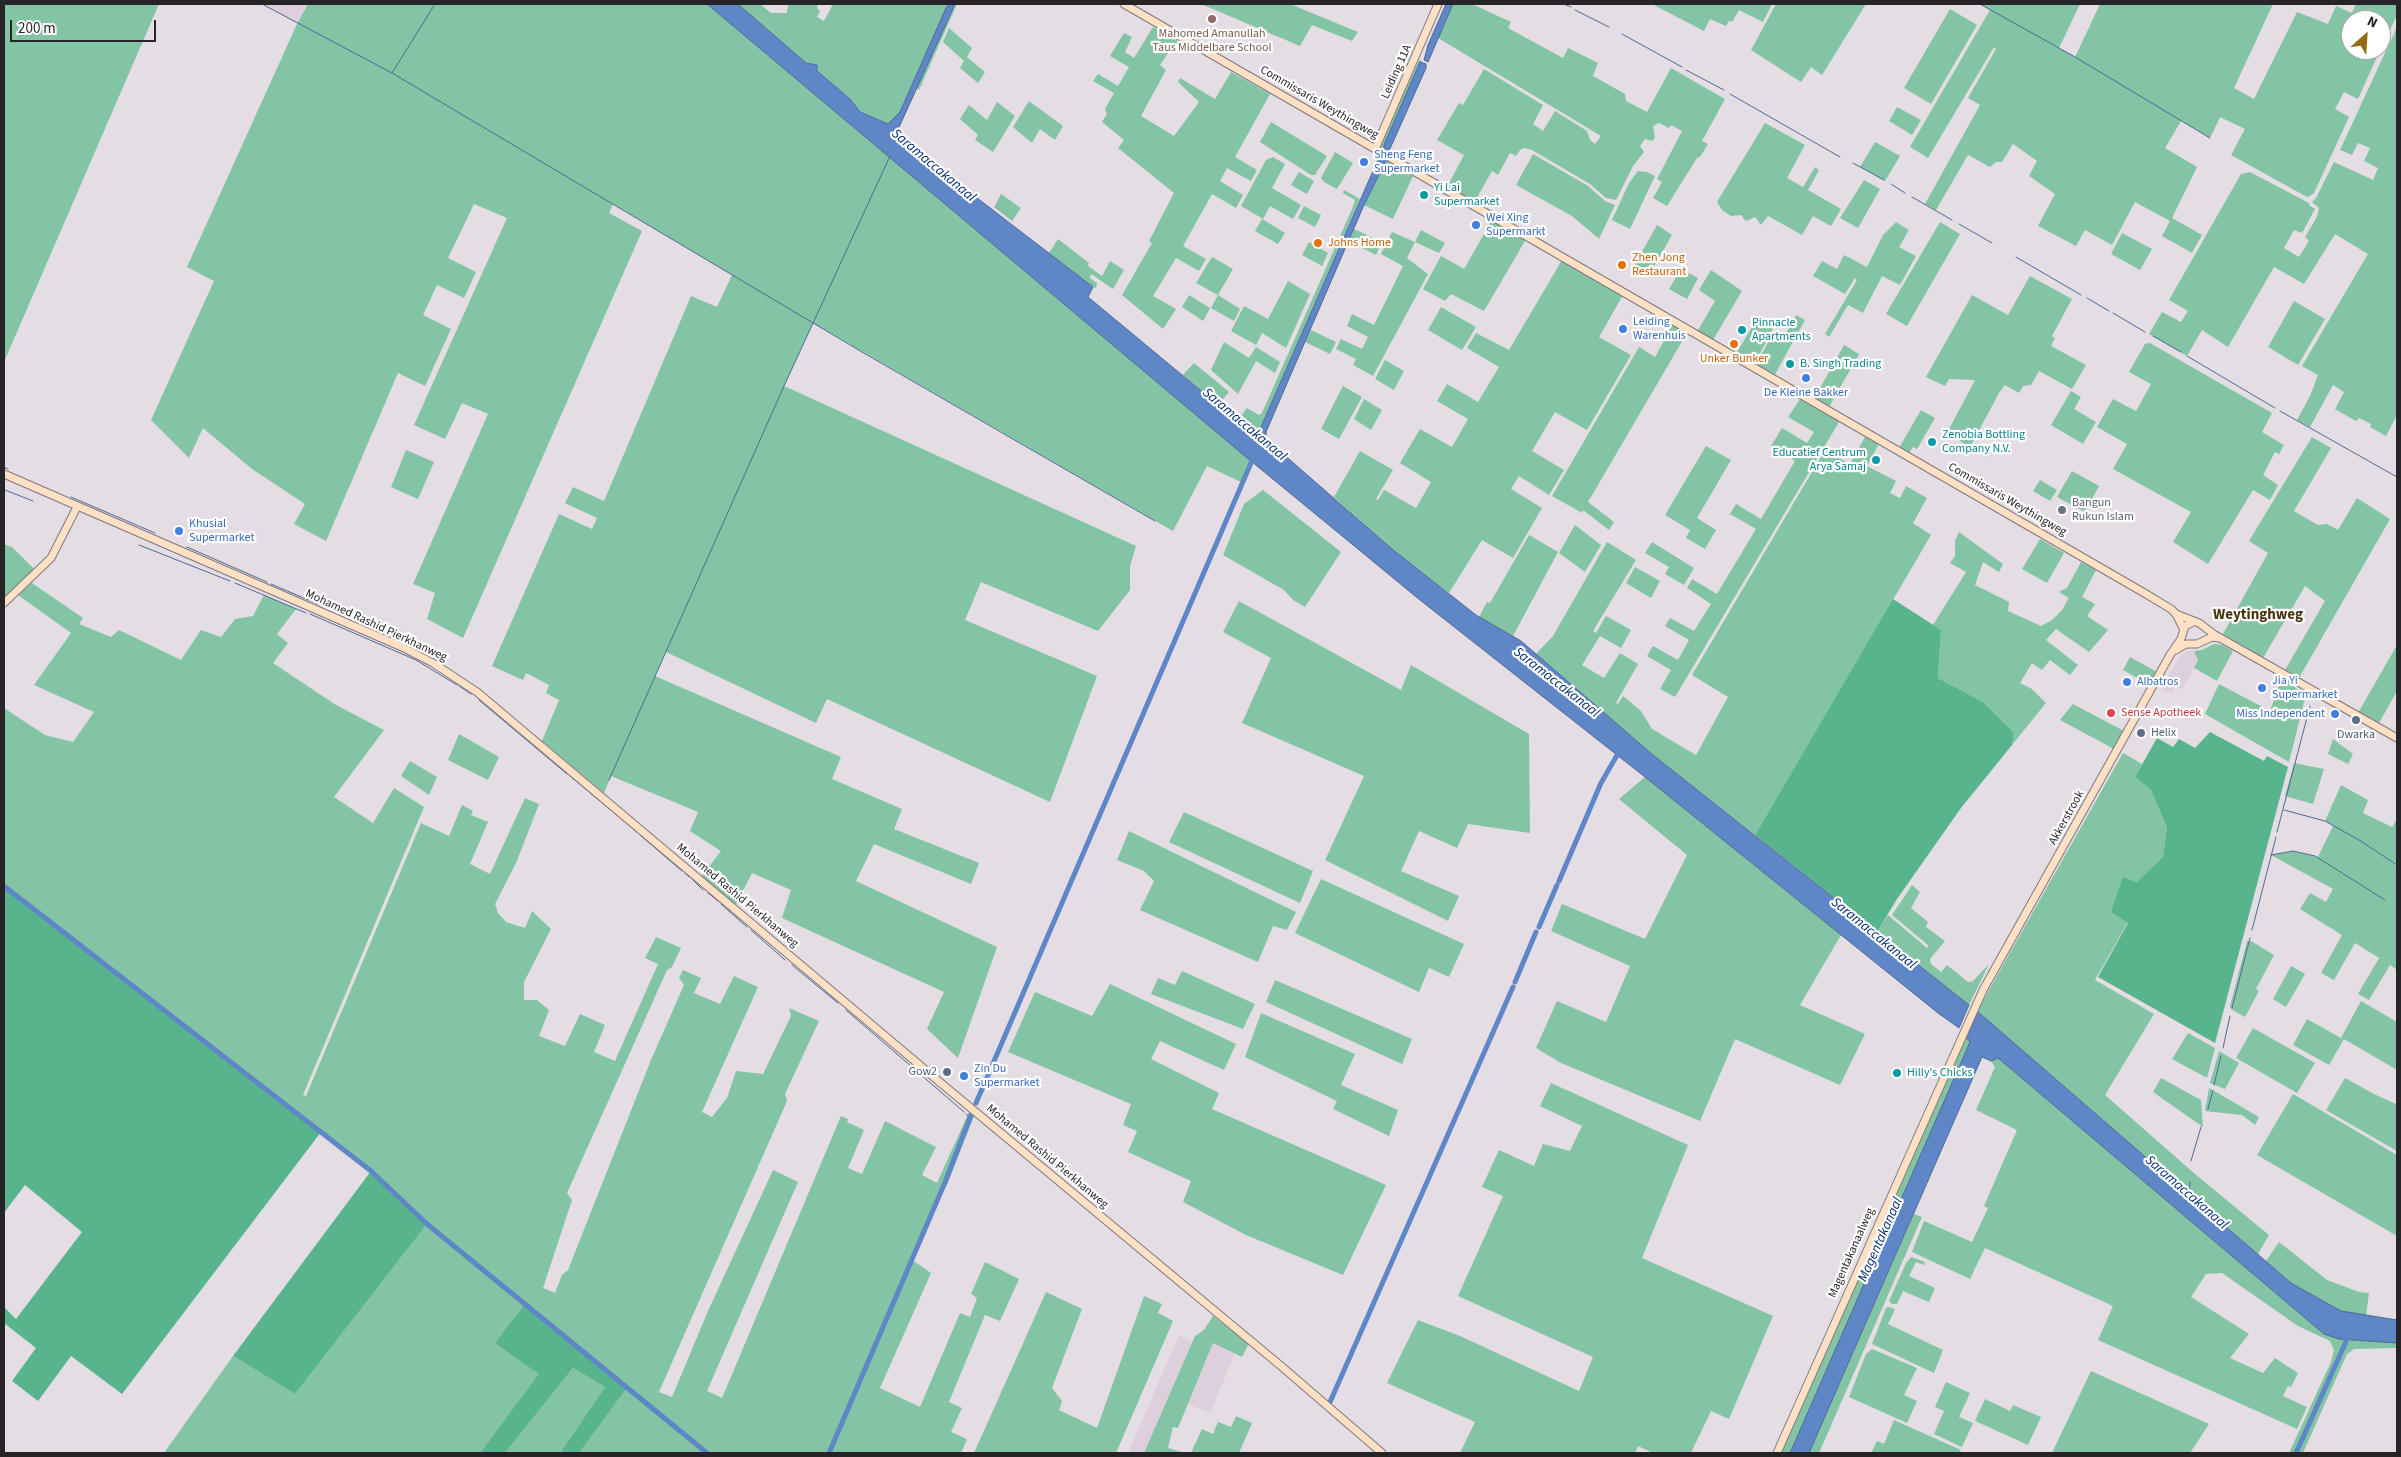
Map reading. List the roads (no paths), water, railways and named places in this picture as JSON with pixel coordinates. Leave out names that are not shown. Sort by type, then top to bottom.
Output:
[{"type":"street","name":"Commissaris Weythingweg","points":[[1124,4],[2141,591],[2176,614],[2193,622]]},
{"type":"street","name":"Leiding 11A","points":[[1378,151],[1438,4]]},
{"type":"street","name":"Mohamed Rashid Pierkhanweg","points":[[4,474],[402,648],[433,663],[477,692],[948,1089],[1281,1366],[1382,1453]]},
{"type":"street","points":[[4,603],[51,558],[77,507]]},
{"type":"street","points":[[2176,614],[2187,641],[2192,644]]},
{"type":"street","points":[[2183,632],[2185,626],[2193,622],[2199,623],[2397,738]]},
{"type":"street","points":[[2203,640],[2206,634],[2204,627]]},
{"type":"street","name":"Akkerstrook","points":[[1950,1063],[1983,990],[2183,632]]},
{"type":"street","points":[[2170,656],[2181,646],[2212,637],[2222,638]]},
{"type":"street","name":"Magentakanaalweg","points":[[1776,1453],[1950,1063]]},
{"type":"water","name":"Saramaccakanaal","points":[[707,4],[738,4],[806,63],[817,65],[817,71],[850,99],[860,112],[888,124],[900,112],[946,8],[949,4],[955,4],[897,131],[899,138],[1093,287],[1088,297],[1252,433],[1261,427],[1380,155],[1385,158],[1386,161],[1364,205],[1266,432],[1266,439],[1392,549],[1476,615],[1521,641],[1653,755],[1969,1005],[1959,1028],[1420,600],[1240,452]]},
{"type":"water","points":[[1446,4],[1453,4],[1428,62],[1424,60],[1428,45]]},
{"type":"water","points":[[1420,62],[1426,64],[1426,68],[1387,152],[1384,150],[1384,145]]},
{"type":"water","name":"Saramaccakanaal","points":[[1977,1011],[2291,1283],[2341,1311],[2397,1320],[2397,1343],[2339,1339],[2324,1334],[1998,1058],[1991,1061],[1982,1057],[1809,1453],[1790,1453],[1970,1042],[1965,1036]]},
{"type":"waterway","points":[[262,4],[392,73],[862,352],[1155,521]]},
{"type":"waterway","points":[[392,73],[435,4]]},
{"type":"waterway","points":[[1564,4],[1571,7]]},
{"type":"waterway","points":[[1980,4],[2075,57],[2210,138]]},
{"type":"waterway","points":[[1575,10],[1609,27]]},
{"type":"waterway","points":[[1622,34],[1682,67]]},
{"type":"waterway","points":[[1686,70],[1724,90]]},
{"type":"waterway","points":[[1730,94],[1840,157]]},
{"type":"waterway","points":[[609,780],[784,386],[890,156]]},
{"type":"waterway","points":[[1853,163],[1884,180]]},
{"type":"waterway","points":[[1891,184],[1905,193]]},
{"type":"waterway","points":[[1912,197],[1952,220]]},
{"type":"waterway","points":[[1959,224],[1992,243]]},
{"type":"waterway","points":[[2016,257],[2081,295]]},
{"type":"waterway","points":[[2087,298],[2109,311]]},
{"type":"waterway","points":[[2113,313],[2145,332]]},
{"type":"waterway","points":[[2153,336],[2181,352]]},
{"type":"waterway","points":[[2187,356],[2275,408]]},
{"type":"waterway","points":[[2280,411],[2397,477]]},
{"type":"waterway","points":[[976,1103],[1254,456]]},
{"type":"waterway","points":[[4,467],[8,469]]},
{"type":"waterway","points":[[5,490],[33,501]]},
{"type":"waterway","points":[[71,497],[155,533]]},
{"type":"waterway","points":[[139,545],[230,581]]},
{"type":"waterway","points":[[187,547],[267,582]]},
{"type":"waterway","points":[[235,583],[306,613]]},
{"type":"waterway","points":[[271,584],[320,605]]},
{"type":"waterway","points":[[310,614],[416,660],[457,685]]},
{"type":"waterway","points":[[459,686],[471,694]]},
{"type":"waterway","points":[[479,700],[567,774]]},
{"type":"waterway","points":[[2277,832],[2310,706]]},
{"type":"waterway","points":[[1559,881],[1601,783],[1620,750]]},
{"type":"waterway","points":[[570,776],[637,832]]},
{"type":"waterway","points":[[2284,810],[2325,821],[2359,840],[2397,865]]},
{"type":"waterway","points":[[640,835],[682,871]]},
{"type":"waterway","points":[[2252,930],[2276,837]]},
{"type":"waterway","points":[[2271,855],[2293,851],[2315,856],[2385,900]]},
{"type":"waterway","points":[[685,873],[689,877]]},
{"type":"waterway","points":[[692,879],[703,890]]},
{"type":"waterway","points":[[1539,927],[1557,885]]},
{"type":"waterway","points":[[4,886],[371,1171],[427,1224],[707,1453]]},
{"type":"waterway","points":[[708,893],[718,901]]},
{"type":"waterway","points":[[721,904],[747,927]]},
{"type":"waterway","points":[[751,930],[785,960]]},
{"type":"waterway","points":[[1515,982],[1536,932]]},
{"type":"waterway","points":[[2232,1008],[2250,938]]},
{"type":"waterway","points":[[792,965],[838,1003]]},
{"type":"waterway","points":[[1330,1402],[1513,987]]},
{"type":"waterway","points":[[846,1010],[964,1112]]},
{"type":"waterway","points":[[2223,1048],[2230,1016]]},
{"type":"waterway","points":[[2214,1085],[2221,1056]]},
{"type":"waterway","points":[[2208,1109],[2213,1090]]},
{"type":"waterway","points":[[966,1114],[970,1118]]},
{"type":"waterway","points":[[829,1453],[946,1180],[971,1115]]},
{"type":"waterway","points":[[2191,1161],[2201,1127]]},
{"type":"waterway","name":"Saramaccakanaal","points":[[2189,1194],[2190,1182]]},
{"type":"waterway","points":[[2296,1453],[2349,1335]]},
{"type":"place","name":"Mahomed Amanullah Taus Middelbare School","points":[[1212,19]]},
{"type":"place","name":"Sheng Feng Supermarket","points":[[1364,162]]},
{"type":"place","name":"Yi Lai Supermarket","points":[[1424,195]]},
{"type":"place","name":"Wei Xing Supermarkt","points":[[1476,225]]},
{"type":"place","name":"Johns Home","points":[[1318,243]]},
{"type":"place","name":"Zhen Jong Restaurant","points":[[1622,265]]},
{"type":"place","name":"Leiding Warenhuis","points":[[1623,329]]},
{"type":"place","name":"Pinnacle Apartments","points":[[1742,330]]},
{"type":"place","name":"Unker Bunker","points":[[1734,344]]},
{"type":"place","name":"B. Singh Trading","points":[[1790,364]]},
{"type":"place","name":"De Kleine Bakker","points":[[1806,378]]},
{"type":"place","name":"Zenobia Bottling Company N.V.","points":[[1932,442]]},
{"type":"place","name":"Educatief Centrum Arya Samaj","points":[[1876,460]]},
{"type":"place","name":"Bangun Rukun Islam","points":[[2062,510]]},
{"type":"place","name":"Khusial Supermarket","points":[[179,531]]},
{"type":"place","name":"Albatros","points":[[2127,682]]},
{"type":"place","name":"Jia Yi Supermarket","points":[[2262,688]]},
{"type":"place","name":"Sense Apotheek","points":[[2111,713]]},
{"type":"place","name":"Miss Independent","points":[[2335,714]]},
{"type":"place","name":"Dwarka","points":[[2356,720]]},
{"type":"place","name":"Helix","points":[[2141,733]]},
{"type":"place","name":"Gow2","points":[[947,1072]]},
{"type":"place","name":"Hilly's Chicks","points":[[1897,1073]]},
{"type":"place","name":"Zin Du Supermarket","points":[[964,1076]]},
{"type":"district","name":"Weytinghweg","points":[[2258,616]]},
{"type":"water label","name":"Magentakanaal","points":[[1881,1240]]}]
